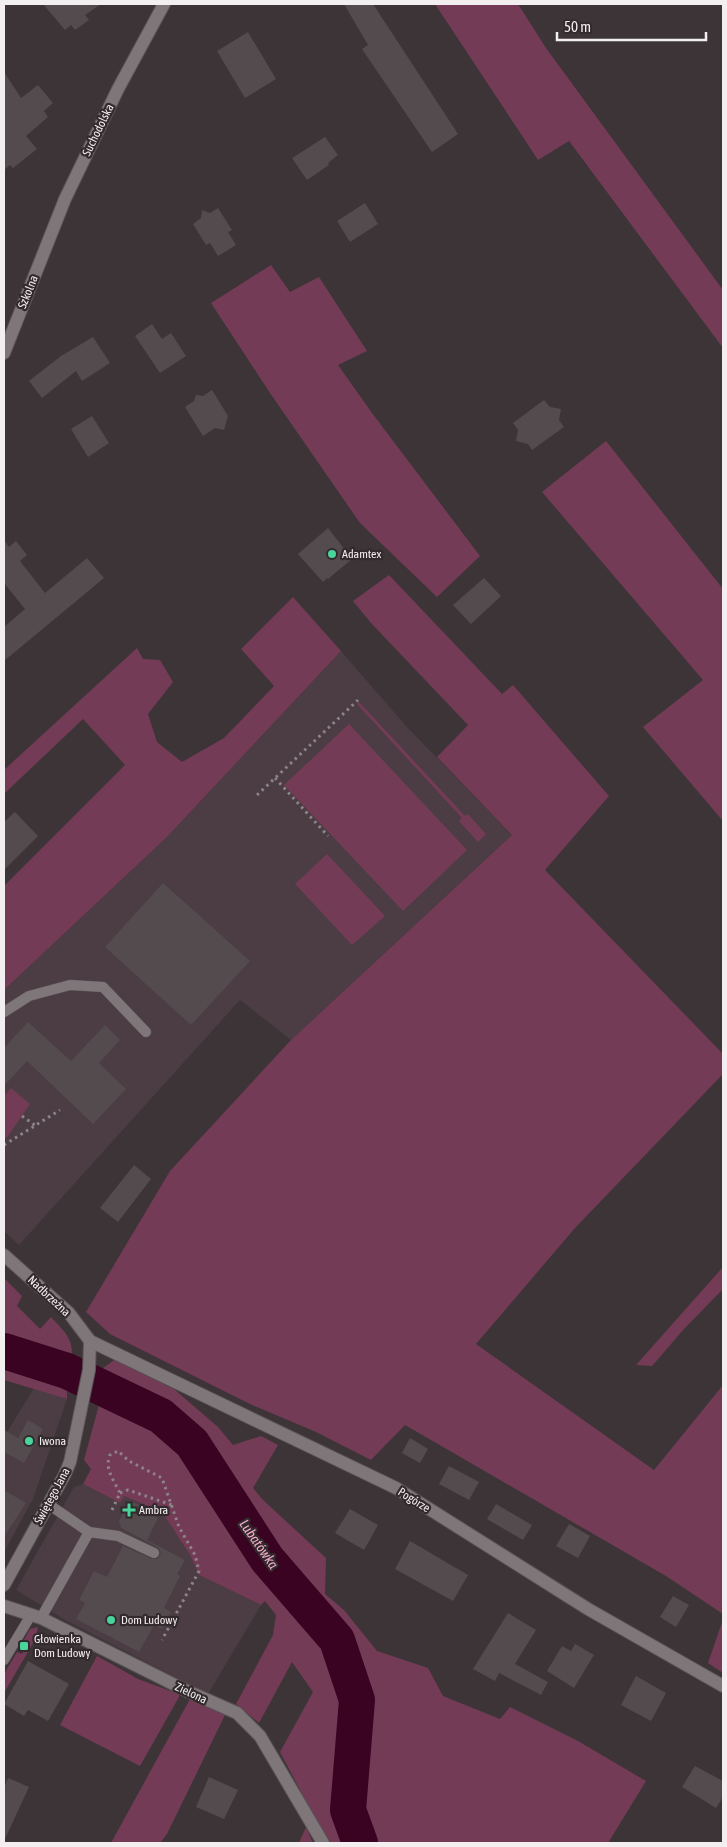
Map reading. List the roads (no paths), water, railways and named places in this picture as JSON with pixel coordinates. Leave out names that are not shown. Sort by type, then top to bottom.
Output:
[{"type":"street","name":"Suchodolska","points":[[41,260],[65,199],[96,132],[164,4]]},
{"type":"street","name":"Szkolna","points":[[4,353],[41,260]]},
{"type":"street","name":"Nadbrzeżna","points":[[4,1255],[69,1314],[90,1341]]},
{"type":"street","name":"Świętego Jana","points":[[4,1585],[70,1462],[89,1370],[90,1341]]},
{"type":"street","name":"Pogórze","points":[[90,1341],[396,1488],[588,1609],[723,1686]]},
{"type":"street","name":"Zielona","points":[[4,1606],[36,1617],[186,1692],[237,1713],[260,1736],[323,1843]]},
{"type":"lane","points":[[4,1012],[29,996],[70,985],[103,987],[146,1032]]},
{"type":"lane","points":[[48,1504],[89,1532],[118,1536],[154,1553]]},
{"type":"lane","points":[[4,1660],[36,1617],[89,1532]]},
{"type":"waterway","name":"Lubatówka","points":[[4,1351],[67,1371],[161,1416],[192,1443],[267,1559],[337,1640],[357,1700],[348,1810],[360,1843]]},
{"type":"place","name":"Adamtex","points":[[332,554]]},
{"type":"place","name":"Iwona","points":[[29,1441]]},
{"type":"place","name":"Ambra","points":[[129,1510]]},
{"type":"place","name":"Dom Ludowy","points":[[111,1620]]},
{"type":"place","name":"Głowienka Dom Ludowy","points":[[24,1646]]}]
